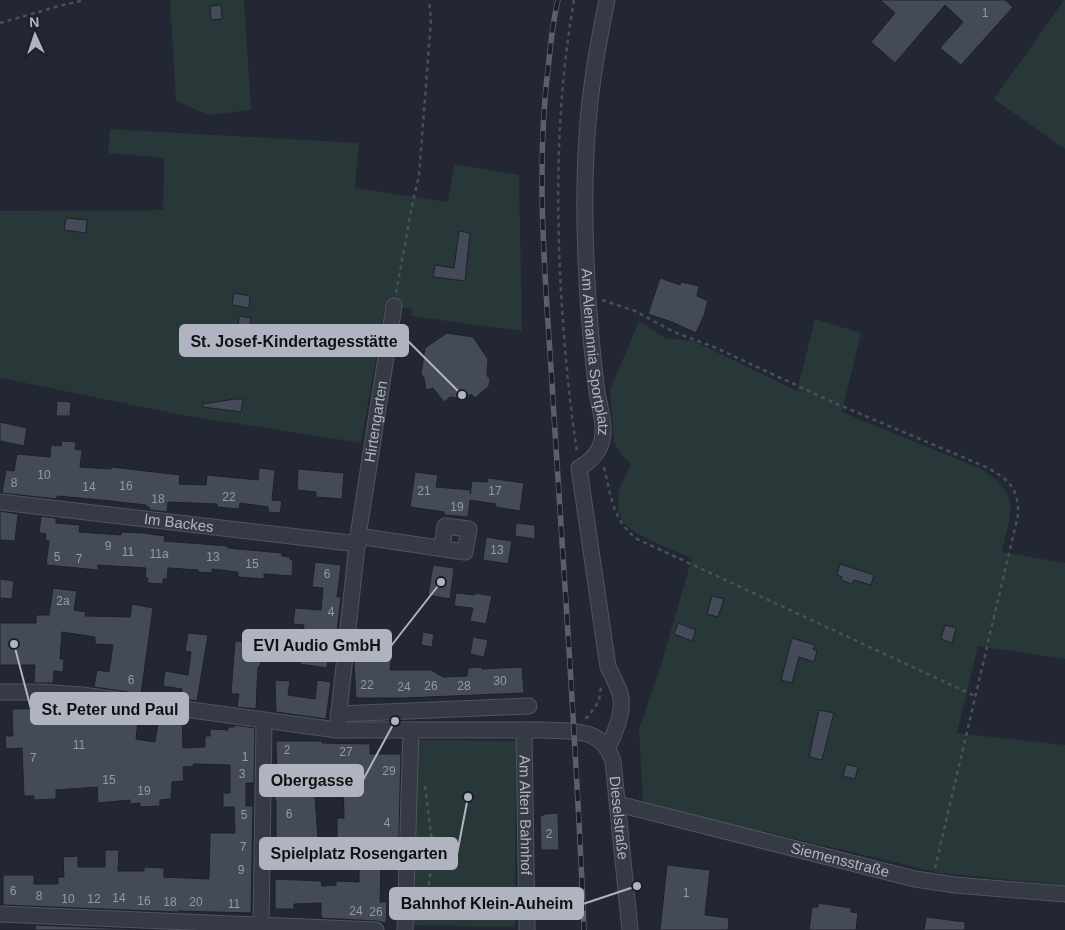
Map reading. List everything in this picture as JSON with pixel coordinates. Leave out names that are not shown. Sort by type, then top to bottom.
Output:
[{"type":"street","name":"Am Alemannia Sportplatz","points":[[579,468],[594,458],[600,448],[604,427],[597,392],[588,296],[586,190],[590,103],[606,0]]},
{"type":"street","name":"Hirtengarten","points":[[337,730],[358,540],[394,306]]},
{"type":"street","points":[[579,468],[608,667],[620,694],[621,710],[608,748]]},
{"type":"street","name":"Im Backes","points":[[0,502],[358,540]]},
{"type":"street","points":[[358,540],[442,548]]},
{"type":"street","points":[[0,692],[68,693],[337,730],[573,731],[592,735],[604,742],[608,748]]},
{"type":"street","points":[[338,714],[529,706]]},
{"type":"street","points":[[261,927],[264,721]]},
{"type":"street","points":[[405,930],[411,730]]},
{"type":"street","name":"Am Alten Bahnhof","points":[[524,730],[527,930]]},
{"type":"street","name":"Dieselstraße","points":[[608,748],[613,761],[630,930]]},
{"type":"street","name":"Siemensstraße","points":[[618,804],[931,882],[1065,894]]},
{"type":"street","points":[[0,914],[261,927],[376,930]]},
{"type":"path","points":[[0,23],[85,0]]},
{"type":"path","points":[[394,306],[419,176],[431,20],[429,0]]},
{"type":"path","points":[[574,0],[563,83],[557,206],[562,310],[572,421],[579,468]]},
{"type":"path","points":[[588,296],[635,310],[680,335],[714,347],[837,404],[986,467],[1000,475],[1010,484],[1015,492],[1018,515],[931,882]]},
{"type":"path","points":[[600,448],[616,516],[622,525],[637,539],[975,697]]},
{"type":"path","points":[[583,718],[588,717],[599,701],[602,679],[608,667]]},
{"type":"path","points":[[426,786],[433,849],[426,909]]},
{"type":"path","points":[[527,912],[579,910]]},
{"type":"shaded area","points":[[170,0],[244,0],[251,110],[208,115],[176,101]]},
{"type":"shaded area","points":[[1065,0],[1065,149],[994,99]]},
{"type":"shaded area","points":[[110,129],[359,143],[355,188],[448,202],[454,164],[519,175],[522,331],[411,316],[412,309],[385,306],[361,443],[182,415],[0,378],[0,211],[163,210],[164,158],[108,153]]},
{"type":"shaded area","points":[[815,319],[861,333],[842,412],[981,469],[1003,487],[1008,496],[1010,515],[1002,552],[1065,563],[1065,659],[978,646],[957,733],[1065,745],[1065,885],[940,873],[643,803],[639,729],[661,665],[692,558],[644,537],[628,527],[621,519],[618,507],[619,492],[631,464],[621,454],[614,442],[610,390],[639,321],[665,338],[694,341],[797,391]]},
{"type":"shaded area","points":[[418,740],[516,741],[515,927],[413,925]]},
{"type":"building","points":[[880,0],[1005,0],[1013,7],[961,65],[940,48],[963,22],[945,5],[895,63],[871,42],[895,13]]},
{"type":"building","points":[[221,5],[222,19],[211,20],[210,6]]},
{"type":"building","points":[[66,218],[87,220],[86,233],[64,230]]},
{"type":"building","points":[[459,231],[470,233],[465,281],[433,277],[435,265],[454,268]]},
{"type":"building","points":[[660,278],[680,285],[681,282],[699,286],[697,296],[708,301],[696,333],[648,314]]},
{"type":"building","points":[[234,293],[250,296],[249,308],[232,305]]},
{"type":"building","points":[[239,316],[251,318],[249,331],[238,329]]},
{"type":"building","points":[[447,333],[473,337],[488,359],[487,376],[490,378],[489,386],[475,398],[471,394],[465,399],[450,397],[444,402],[433,388],[426,390],[424,378],[421,374],[425,348]]},
{"type":"building","points":[[243,399],[241,412],[203,407],[203,404]]},
{"type":"building","points":[[57,401],[71,402],[70,416],[56,416]]},
{"type":"building","points":[[0,422],[27,428],[24,446],[0,441]]},
{"type":"building","points":[[62,441],[76,442],[75,449],[82,450],[80,467],[111,469],[111,467],[180,475],[179,484],[206,485],[207,475],[258,480],[259,468],[275,470],[272,500],[282,501],[280,513],[268,512],[268,507],[240,503],[239,509],[217,507],[217,504],[168,502],[167,512],[150,510],[146,505],[57,496],[57,499],[2,493],[6,470],[14,471],[17,454],[50,457],[51,445],[61,446]]},
{"type":"building","points":[[298,469],[344,473],[342,499],[316,497],[316,492],[297,490]]},
{"type":"building","points":[[415,472],[438,475],[436,487],[471,490],[472,481],[487,482],[488,478],[524,483],[520,511],[495,507],[496,504],[470,500],[468,517],[444,515],[444,512],[410,507]]},
{"type":"building","points":[[0,511],[18,514],[15,541],[0,540]]},
{"type":"building","points":[[41,516],[56,518],[56,523],[80,525],[79,532],[121,535],[122,532],[143,533],[165,536],[164,541],[228,546],[228,548],[282,553],[282,556],[290,557],[290,560],[293,560],[292,576],[264,574],[264,579],[238,577],[238,572],[212,569],[212,573],[168,568],[167,579],[163,579],[163,584],[147,583],[148,578],[145,578],[146,568],[98,565],[98,570],[46,565],[49,541],[45,540],[46,534],[39,533]]},
{"type":"building","points":[[516,523],[535,525],[535,539],[515,536]]},
{"type":"building","points":[[486,537],[512,541],[508,564],[483,560]]},
{"type":"building","points":[[315,562],[341,565],[337,597],[341,597],[337,631],[331,630],[327,668],[300,664],[304,625],[293,624],[295,608],[321,610],[323,588],[312,587]]},
{"type":"building","points":[[840,564],[874,575],[871,585],[854,580],[852,584],[841,580],[842,577],[837,575]]},
{"type":"building","points":[[433,565],[454,568],[450,599],[428,595]]},
{"type":"building","points":[[0,579],[14,581],[12,599],[0,598]]},
{"type":"building","points":[[53,588],[77,591],[74,610],[86,612],[85,616],[130,617],[132,604],[153,608],[141,694],[94,687],[97,670],[109,672],[113,645],[95,644],[95,637],[62,632],[60,659],[64,659],[63,672],[54,671],[53,683],[34,683],[35,665],[0,665],[0,623],[36,623],[36,615],[49,615]]},
{"type":"building","points":[[456,593],[475,595],[475,593],[492,596],[486,624],[470,621],[473,608],[454,606]]},
{"type":"building","points":[[712,596],[724,599],[718,617],[707,614]]},
{"type":"building","points":[[678,623],[696,630],[692,641],[674,634]]},
{"type":"building","points":[[945,625],[956,628],[952,643],[941,639]]},
{"type":"building","points":[[423,632],[434,634],[432,647],[421,645]]},
{"type":"building","points":[[188,633],[208,635],[197,701],[180,699],[182,689],[163,686],[165,671],[188,675],[191,652],[185,651]]},
{"type":"building","points":[[473,637],[488,640],[484,657],[470,654]]},
{"type":"building","points":[[792,638],[815,645],[813,649],[817,651],[814,662],[799,657],[792,683],[781,680]]},
{"type":"building","points":[[235,641],[262,644],[260,667],[258,667],[256,709],[237,707],[239,694],[231,694]]},
{"type":"building","points":[[356,641],[393,646],[390,670],[431,670],[443,677],[467,676],[468,668],[522,667],[524,693],[356,698],[354,664]]},
{"type":"building","points":[[275,680],[290,681],[288,695],[315,699],[317,680],[331,682],[326,719],[276,712]]},
{"type":"building","points":[[52,703],[139,712],[136,739],[155,742],[159,716],[182,718],[183,748],[205,747],[205,736],[210,736],[210,729],[228,730],[228,727],[234,727],[235,725],[255,728],[254,783],[246,783],[246,806],[253,806],[251,913],[3,905],[3,875],[34,875],[34,884],[58,884],[58,877],[64,877],[63,857],[78,856],[78,867],[105,867],[105,850],[119,850],[118,871],[144,871],[144,867],[164,868],[164,877],[209,879],[210,833],[235,833],[234,807],[223,807],[223,793],[230,793],[230,765],[193,764],[194,766],[183,767],[184,781],[172,782],[171,799],[160,800],[160,806],[140,807],[140,803],[130,804],[130,800],[98,803],[97,787],[56,790],[56,799],[34,800],[34,796],[24,796],[22,748],[6,749],[5,736],[13,736],[12,709],[52,708]]},
{"type":"building","points":[[819,710],[834,713],[822,760],[809,757]]},
{"type":"building","points":[[276,741],[370,744],[370,754],[401,754],[398,867],[381,867],[380,902],[387,902],[386,923],[321,918],[321,903],[294,904],[294,909],[275,909],[275,879],[321,881],[322,886],[336,885],[336,881],[359,882],[359,860],[342,859],[342,838],[337,838],[337,818],[344,818],[343,782],[314,782],[318,838],[314,838],[314,859],[287,859],[287,846],[276,846]]},
{"type":"building","points":[[846,764],[858,767],[855,779],[843,776]]},
{"type":"building","points":[[558,813],[559,850],[541,850],[540,816]]},
{"type":"building","points":[[667,865],[710,870],[705,915],[729,918],[728,930],[660,930]]},
{"type":"building","points":[[818,903],[851,908],[851,912],[858,913],[856,930],[809,930],[812,907],[818,907]]},
{"type":"building","points":[[926,917],[965,922],[965,930],[924,930]]},
{"type":"building","points":[[35,925],[155,930],[35,930]]},
{"type":"railway","points":[[558,0],[552,30],[545,100],[542,181],[543,222],[574,725],[584,930]]},
{"type":"place","name":"St. Josef-Kindertagesstätte","points":[[462,395]]},
{"type":"place","name":"EVI Audio GmbH","points":[[441,582]]},
{"type":"place","name":"St. Peter und Paul","points":[[14,644]]},
{"type":"place","name":"Obergasse","points":[[395,721]]},
{"type":"place","name":"Spielplatz Rosengarten","points":[[468,797]]},
{"type":"place","name":"Bahnhof Klein-Auheim","points":[[637,886]]}]
